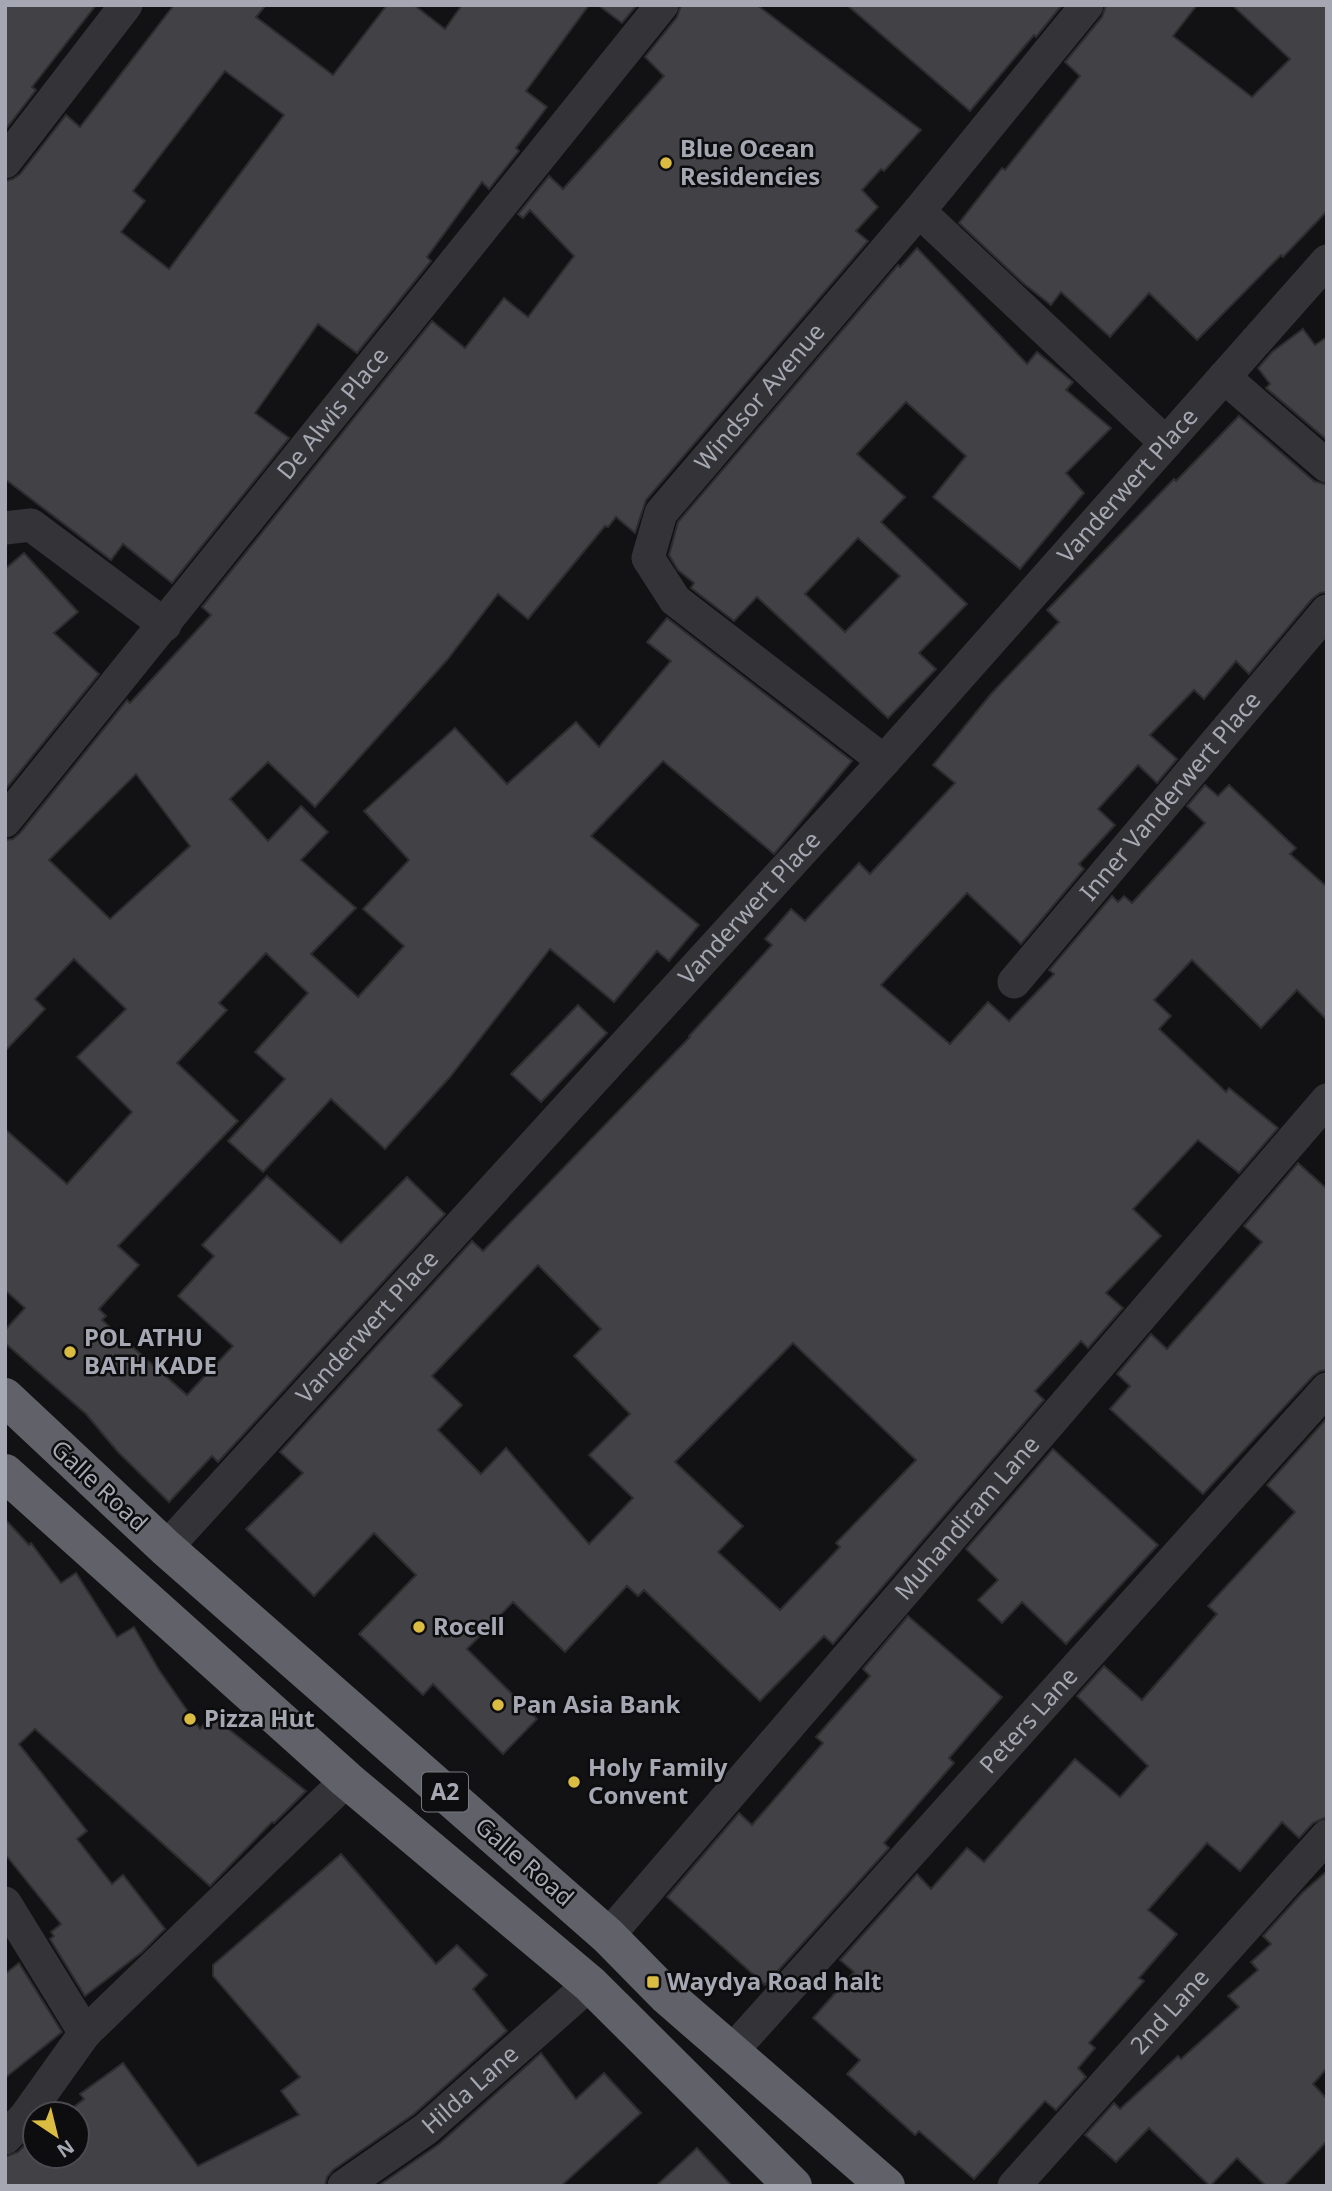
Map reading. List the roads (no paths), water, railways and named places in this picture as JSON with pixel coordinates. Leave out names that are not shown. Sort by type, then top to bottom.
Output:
[{"type":"highway","name":"Galle Road","points":[[5,1397],[166,1548],[608,1936],[667,1996],[886,2186]]},
{"type":"highway","name":"Galle Road","points":[[5,1473],[347,1780],[590,1984],[793,2186]]},
{"type":"street","points":[[5,162],[127,5]]},
{"type":"street","name":"De Alwis Place","points":[[5,821],[662,5]]},
{"type":"street","name":"Windsor Avenue","points":[[884,761],[675,600],[648,558],[661,513],[919,211],[1087,5]]},
{"type":"street","points":[[919,211],[1166,443]]},
{"type":"street","name":"Vanderwert Place","points":[[166,1548],[884,761],[1327,261]]},
{"type":"street","points":[[1224,377],[1327,466]]},
{"type":"street","points":[[5,528],[31,526],[165,625]]},
{"type":"street","name":"Inner Vanderwert Place","points":[[1014,982],[1327,611]]},
{"type":"street","name":"Muhandiram Lane","points":[[608,1936],[1327,1100]]},
{"type":"street","name":"Peters Lane","points":[[732,2051],[1327,1389]]},
{"type":"street","points":[[5,2138],[25,2117],[85,2033],[347,1780]]},
{"type":"street","name":"2nd Lane","points":[[1014,2186],[1327,1836]]},
{"type":"street","points":[[5,1903],[85,2033]]},
{"type":"street","name":"Hilda Lane","points":[[345,2186],[426,2129],[590,1984]]},
{"type":"place","name":"Blue Ocean Residencies","points":[[666,163]]},
{"type":"place","name":"POL ATHU BATH KADE","points":[[70,1352]]},
{"type":"place","name":"Rocell","points":[[419,1627]]},
{"type":"place","name":"Pan Asia Bank","points":[[498,1705]]},
{"type":"place","name":"Pizza Hut","points":[[190,1719]]},
{"type":"place","name":"Holy Family Convent","points":[[574,1782]]},
{"type":"place","name":"Waydya Road halt","points":[[653,1982]]}]
